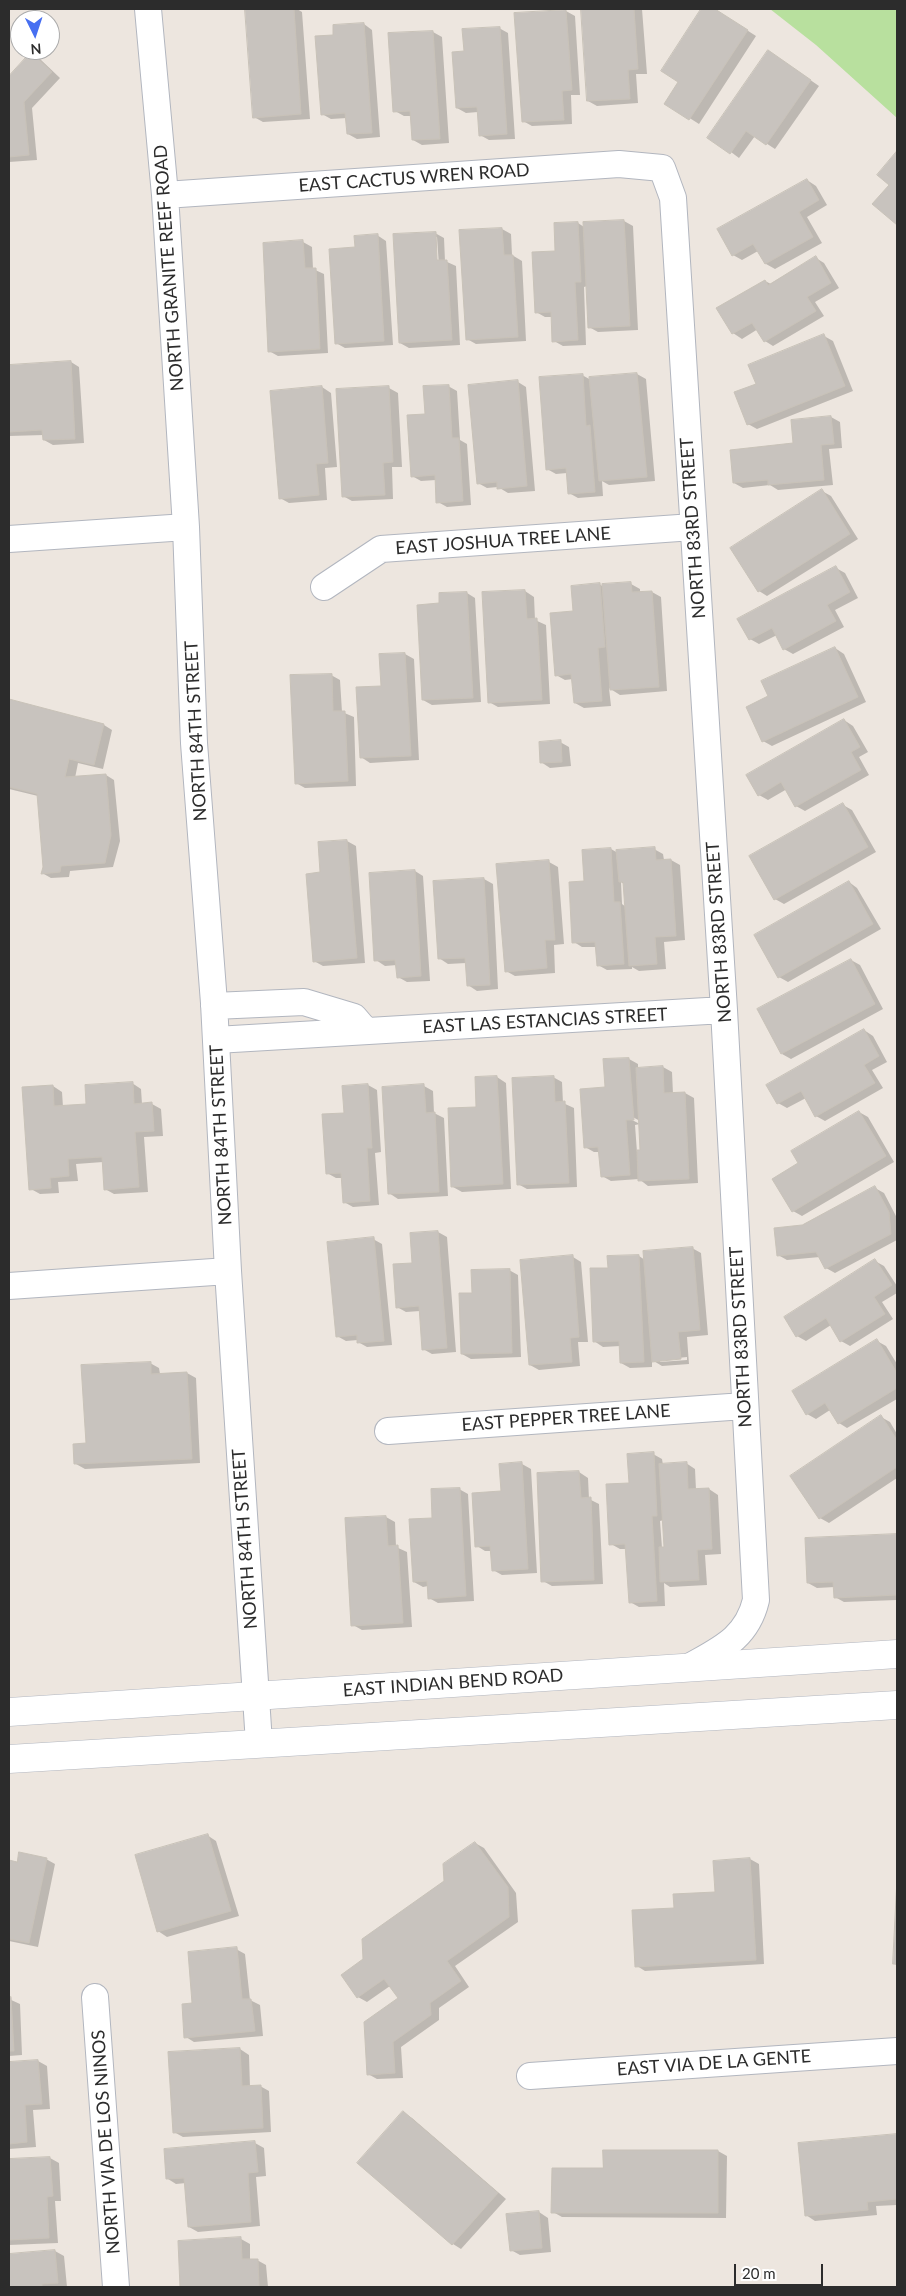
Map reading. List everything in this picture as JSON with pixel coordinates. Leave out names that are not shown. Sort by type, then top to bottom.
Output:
[{"type":"main road","name":"EAST INDIAN BEND ROAD","points":[[9,1712],[897,1654]]},
{"type":"main road","points":[[9,1759],[897,1705]]},
{"type":"street","name":"NORTH GRANITE REEF ROAD","points":[[148,9],[165,195],[186,527]]},
{"type":"street","name":"EAST CACTUS WREN ROAD","points":[[165,195],[619,164],[662,168]]},
{"type":"street","name":"NORTH 83RD STREET","points":[[662,168],[674,198],[724,1010],[756,1600],[748,1624],[733,1641],[689,1667]]},
{"type":"street","points":[[9,539],[186,527]]},
{"type":"street","name":"NORTH 84TH STREET","points":[[186,527],[194,743],[214,1006],[228,1271],[259,1743]]},
{"type":"street","name":"EAST JOSHUA TREE LANE","points":[[324,587],[381,549],[693,527]]},
{"type":"street","points":[[214,1006],[304,1002],[354,1017],[366,1031]]},
{"type":"street","name":"EAST LAS ESTANCIAS STREET","points":[[216,1040],[724,1010]]},
{"type":"street","points":[[9,1286],[228,1271]]},
{"type":"street","name":"EAST PEPPER TREE LANE","points":[[388,1431],[744,1406]]},
{"type":"street","name":"NORTH VIA DE LOS NINOS","points":[[95,1998],[116,2287]]},
{"type":"street","name":"EAST VIA DE LA GENTE","points":[[530,2076],[897,2051]]},
{"type":"green space","points":[[770,9],[897,9],[897,118],[816,45]]},
{"type":"building","points":[[245,9],[294,9],[301,114],[253,118]]},
{"type":"building","points":[[581,9],[634,9],[638,69],[628,70],[630,99],[587,101]]},
{"type":"building","points":[[701,9],[715,9],[748,30],[689,120],[664,104],[678,82],[661,71]]},
{"type":"building","points":[[566,10],[572,90],[562,91],[564,120],[522,122],[514,13]]},
{"type":"building","points":[[364,23],[372,133],[347,134],[345,113],[321,115],[315,36],[333,35],[333,25]]},
{"type":"building","points":[[500,27],[507,134],[479,136],[477,107],[456,108],[452,52],[464,51],[462,29]]},
{"type":"building","points":[[433,31],[440,139],[412,140],[410,111],[393,112],[388,33]]},
{"type":"building","points":[[768,50],[811,80],[766,145],[746,131],[730,154],[707,138]]},
{"type":"building","points":[[24,60],[39,60],[52,72],[24,102],[29,155],[9,157],[9,76]]},
{"type":"building","points":[[897,151],[897,225],[872,204],[889,185],[877,175]]},
{"type":"building","points":[[807,179],[819,200],[799,212],[813,237],[765,264],[753,244],[732,256],[717,229]]},
{"type":"building","points":[[624,220],[630,326],[588,328],[583,222]]},
{"type":"building","points":[[578,222],[581,282],[575,282],[578,340],[552,342],[551,312],[535,313],[532,252],[555,251],[554,223]]},
{"type":"building","points":[[502,228],[504,255],[513,255],[518,337],[466,340],[459,230]]},
{"type":"building","points":[[436,232],[437,260],[447,260],[452,340],[399,343],[393,234]]},
{"type":"building","points":[[378,234],[384,341],[335,344],[329,249],[355,247],[354,236]]},
{"type":"building","points":[[303,240],[305,268],[316,268],[320,349],[268,352],[263,243]]},
{"type":"building","points":[[816,256],[831,283],[807,297],[816,311],[764,342],[752,323],[732,334],[716,308],[765,280],[768,285]]},
{"type":"building","points":[[824,334],[845,386],[747,425],[734,392],[756,384],[748,365]]},
{"type":"building","points":[[71,361],[75,439],[43,440],[42,430],[9,432],[9,365]]},
{"type":"building","points":[[637,373],[647,477],[599,481],[589,377]]},
{"type":"building","points":[[583,374],[586,426],[590,425],[595,492],[568,494],[566,468],[546,470],[539,377]]},
{"type":"building","points":[[518,380],[527,486],[497,489],[497,482],[477,484],[468,385]]},
{"type":"building","points":[[449,385],[452,438],[459,438],[463,501],[436,503],[435,475],[411,477],[407,415],[425,414],[423,386]]},
{"type":"building","points":[[322,386],[328,463],[316,464],[319,495],[279,499],[270,391]]},
{"type":"building","points":[[389,386],[393,462],[383,463],[385,495],[342,497],[336,389]]},
{"type":"building","points":[[831,416],[834,444],[821,445],[824,480],[768,485],[768,480],[733,483],[730,450],[793,443],[791,420]]},
{"type":"building","points":[[822,489],[850,534],[758,592],[730,548]]},
{"type":"building","points":[[836,566],[850,592],[827,605],[836,621],[783,650],[772,628],[749,640],[737,619]]},
{"type":"building","points":[[631,582],[632,592],[652,591],[659,687],[610,690],[602,584]]},
{"type":"building","points":[[600,583],[605,647],[598,648],[602,701],[574,703],[571,674],[555,676],[550,613],[573,611],[571,586]]},
{"type":"building","points":[[525,590],[527,619],[537,618],[542,700],[488,703],[482,592]]},
{"type":"building","points":[[467,592],[473,698],[422,700],[417,605],[439,603],[439,593]]},
{"type":"building","points":[[835,647],[858,697],[762,742],[746,707],[768,696],[761,681]]},
{"type":"building","points":[[405,653],[411,756],[360,758],[356,687],[381,686],[379,654]]},
{"type":"building","points":[[332,674],[333,711],[345,711],[348,781],[295,784],[290,675]]},
{"type":"building","points":[[9,699],[104,724],[94,765],[69,759],[65,777],[106,774],[111,835],[105,863],[61,866],[60,872],[41,874],[43,867],[37,794],[9,787]]},
{"type":"building","points":[[844,719],[860,747],[851,752],[861,770],[795,807],[781,782],[758,796],[746,775]]},
{"type":"building","points":[[561,740],[562,762],[540,763],[539,742]]},
{"type":"building","points":[[843,803],[868,847],[774,900],[749,856]]},
{"type":"building","points":[[347,840],[357,958],[313,962],[306,874],[320,872],[318,842]]},
{"type":"building","points":[[655,847],[656,860],[671,859],[676,936],[655,937],[657,964],[629,966],[623,882],[619,882],[616,850]]},
{"type":"building","points":[[611,848],[614,902],[620,902],[624,964],[597,966],[595,942],[572,943],[569,882],[584,881],[582,850]]},
{"type":"building","points":[[549,860],[555,940],[545,940],[547,968],[505,972],[496,864]]},
{"type":"building","points":[[415,870],[421,976],[397,978],[395,960],[374,961],[369,873]]},
{"type":"building","points":[[484,878],[490,985],[467,986],[465,958],[438,959],[433,881]]},
{"type":"building","points":[[849,881],[873,924],[778,978],[754,935]]},
{"type":"building","points":[[851,959],[875,1004],[781,1054],[757,1009]]},
{"type":"building","points":[[864,1029],[879,1056],[864,1065],[875,1083],[815,1117],[801,1091],[777,1104],[766,1085]]},
{"type":"building","points":[[629,1058],[634,1120],[626,1120],[630,1175],[601,1177],[598,1147],[584,1148],[580,1089],[605,1087],[603,1059]]},
{"type":"building","points":[[663,1066],[664,1093],[685,1092],[689,1179],[638,1181],[637,1150],[640,1150],[636,1068]]},
{"type":"building","points":[[497,1076],[503,1184],[451,1187],[448,1108],[476,1107],[475,1077]]},
{"type":"building","points":[[554,1076],[555,1102],[565,1101],[569,1183],[517,1185],[512,1078]]},
{"type":"building","points":[[133,1082],[134,1104],[152,1102],[154,1131],[135,1132],[139,1187],[104,1190],[102,1157],[68,1159],[69,1176],[50,1178],[51,1188],[29,1190],[22,1087],[53,1085],[54,1106],[86,1104],[85,1085]]},
{"type":"building","points":[[368,1084],[372,1148],[367,1148],[370,1201],[343,1203],[341,1173],[326,1174],[322,1114],[344,1113],[342,1086]]},
{"type":"building","points":[[424,1084],[426,1113],[435,1112],[439,1192],[388,1194],[382,1087]]},
{"type":"building","points":[[859,1111],[886,1156],[792,1212],[772,1179],[798,1163],[791,1151]]},
{"type":"building","points":[[875,1186],[889,1212],[891,1234],[825,1269],[816,1252],[777,1256],[774,1228],[802,1225]]},
{"type":"building","points":[[438,1231],[447,1348],[422,1350],[419,1306],[396,1308],[393,1264],[412,1263],[410,1233]]},
{"type":"building","points":[[374,1237],[384,1341],[357,1343],[357,1335],[336,1337],[327,1242]]},
{"type":"building","points":[[693,1247],[700,1330],[678,1332],[681,1359],[652,1362],[643,1251]]},
{"type":"building","points":[[573,1255],[579,1337],[570,1338],[572,1362],[529,1365],[520,1260]]},
{"type":"building","points":[[639,1255],[644,1362],[620,1363],[619,1341],[593,1342],[590,1268],[608,1268],[607,1256]]},
{"type":"building","points":[[875,1259],[892,1285],[874,1297],[885,1314],[840,1342],[826,1318],[796,1337],[784,1317]]},
{"type":"building","points":[[510,1269],[512,1353],[461,1354],[459,1293],[472,1293],[471,1270]]},
{"type":"building","points":[[877,1339],[897,1373],[897,1388],[838,1424],[825,1403],[806,1415],[792,1391]]},
{"type":"building","points":[[151,1362],[151,1374],[187,1372],[192,1459],[74,1464],[73,1444],[86,1443],[81,1365]]},
{"type":"building","points":[[881,1415],[897,1440],[897,1467],[819,1519],[790,1476]]},
{"type":"building","points":[[654,1452],[657,1516],[652,1516],[657,1601],[629,1603],[625,1544],[609,1545],[606,1484],[629,1483],[627,1454]]},
{"type":"building","points":[[522,1462],[528,1569],[492,1571],[490,1546],[475,1547],[472,1493],[501,1491],[499,1464]]},
{"type":"building","points":[[687,1462],[688,1489],[709,1488],[712,1549],[697,1550],[699,1580],[660,1582],[659,1547],[664,1547],[659,1464]]},
{"type":"building","points":[[579,1471],[581,1498],[591,1497],[594,1580],[541,1582],[537,1473]]},
{"type":"building","points":[[460,1488],[466,1596],[428,1599],[427,1581],[413,1582],[409,1519],[432,1518],[431,1489]]},
{"type":"building","points":[[386,1516],[388,1546],[398,1545],[403,1623],[351,1626],[345,1518]]},
{"type":"building","points":[[897,1534],[897,1595],[834,1598],[833,1582],[807,1583],[805,1538]]},
{"type":"building","points":[[208,1834],[231,1911],[157,1932],[135,1855]]},
{"type":"building","points":[[475,1842],[508,1887],[509,1917],[447,1961],[461,1981],[430,2003],[431,2015],[393,2042],[395,2073],[367,2075],[364,2022],[398,1998],[384,1979],[357,1998],[341,1975],[363,1959],[362,1939],[444,1881],[443,1864]]},
{"type":"building","points":[[19,1852],[47,1858],[29,1943],[9,1939],[9,1860],[17,1862]]},
{"type":"building","points":[[750,1858],[756,1960],[635,1967],[632,1910],[674,1908],[673,1894],[715,1892],[713,1861]]},
{"type":"building","points":[[897,1879],[897,1964],[893,1964]]},
{"type":"building","points":[[237,1947],[242,1999],[251,1999],[255,2031],[184,2038],[182,2004],[192,2003],[188,1952]]},
{"type":"building","points":[[11,1997],[14,2051],[9,2051],[9,1998]]},
{"type":"building","points":[[240,2048],[242,2086],[261,2085],[263,2128],[173,2133],[168,2052]]},
{"type":"building","points":[[38,2060],[42,2104],[25,2105],[27,2142],[9,2144],[9,2062]]},
{"type":"building","points":[[403,2111],[498,2193],[452,2245],[357,2163]]},
{"type":"building","points":[[897,2134],[897,2199],[867,2202],[868,2210],[805,2216],[798,2143]]},
{"type":"building","points":[[255,2141],[258,2172],[248,2173],[251,2222],[188,2227],[184,2178],[166,2179],[164,2149]]},
{"type":"building","points":[[603,2150],[718,2150],[718,2213],[551,2213],[552,2168],[603,2168]]},
{"type":"building","points":[[50,2157],[53,2196],[47,2197],[49,2238],[9,2240],[9,2159]]},
{"type":"building","points":[[539,2211],[542,2248],[510,2251],[506,2214]]},
{"type":"building","points":[[241,2237],[242,2259],[258,2259],[259,2287],[180,2287],[178,2241]]},
{"type":"building","points":[[55,2250],[58,2283],[42,2284],[42,2287],[9,2287],[9,2254]]}]
